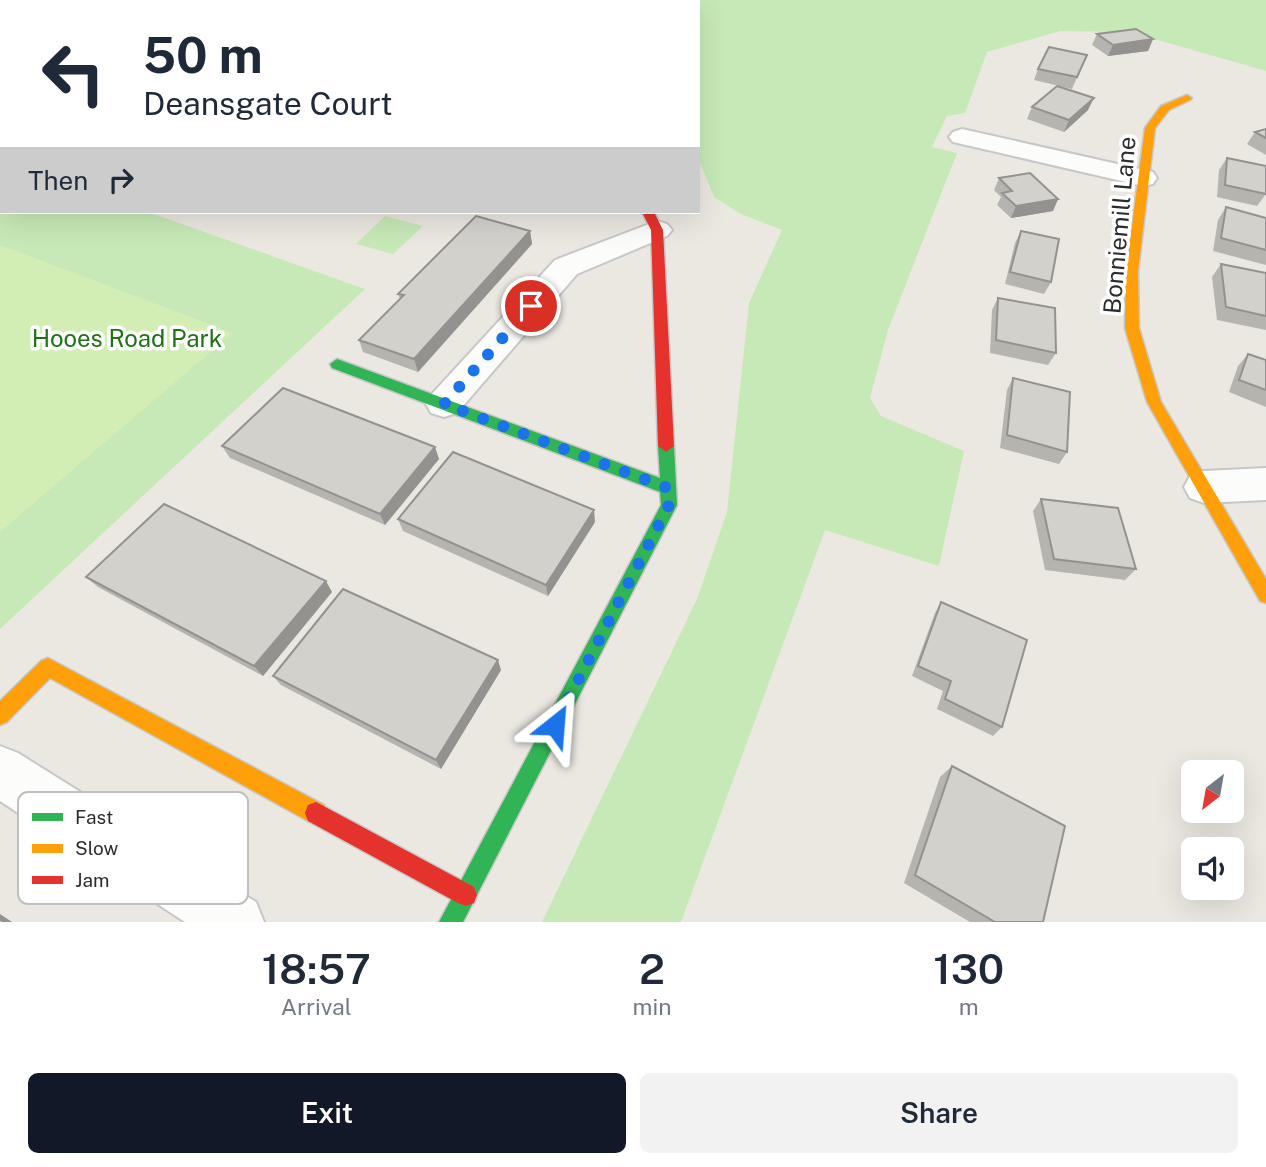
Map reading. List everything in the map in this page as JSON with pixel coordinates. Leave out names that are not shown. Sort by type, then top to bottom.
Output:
[{"type":"street","name":"Bonniemill Lane","points":[[1187,97],[1163,108],[1155,115],[1150,128],[1132,271],[1132,328],[1154,402],[1266,595]]},
{"type":"street","points":[[962,137],[1143,177]]},
{"type":"street","points":[[444,404],[566,267],[653,221],[669,505],[451,922]]},
{"type":"street","points":[[337,364],[668,488]]},
{"type":"street","points":[[1204,487],[1266,484]]},
{"type":"street","points":[[0,715],[48,667],[466,895]]},
{"type":"street","points":[[0,771],[33,792]]},
{"type":"street","points":[[208,904],[236,922]]},
{"type":"green space","points":[[700,0],[1266,0],[1266,71],[1130,32],[1060,31],[987,52],[965,113],[947,116],[932,147],[957,153],[888,330],[870,398],[881,416],[964,451],[939,566],[825,530],[681,922],[542,922],[697,599],[727,512],[749,303],[782,230],[741,214],[714,197],[700,163]]},
{"type":"green space","name":"Hooes Road Park","points":[[0,214],[154,214],[365,289],[0,629]]},
{"type":"green space","points":[[385,216],[423,226],[393,254],[356,244]]},
{"type":"green space","points":[[0,245],[233,333],[0,532]]},
{"type":"building","points":[[1136,29],[1153,39],[1113,45],[1097,34]]},
{"type":"building","points":[[1049,47],[1087,55],[1077,77],[1038,69]]},
{"type":"building","points":[[1057,86],[1094,98],[1069,120],[1032,107]]},
{"type":"building","points":[[1266,129],[1266,138],[1255,132]]},
{"type":"building","points":[[1227,158],[1266,166],[1266,194],[1225,185]]},
{"type":"building","points":[[1030,173],[1058,199],[1016,206],[1002,193],[1012,191],[999,178]]},
{"type":"building","points":[[1226,207],[1266,218],[1266,250],[1221,238]]},
{"type":"building","points":[[476,216],[530,231],[414,359],[359,340],[404,295],[398,294]]},
{"type":"building","points":[[1021,231],[1059,239],[1051,282],[1010,272]]},
{"type":"building","points":[[1221,264],[1266,273],[1266,316],[1226,307]]},
{"type":"building","points":[[998,298],[1055,308],[1056,353],[996,340]]},
{"type":"building","points":[[1248,354],[1266,360],[1266,390],[1239,380]]},
{"type":"building","points":[[1013,378],[1070,392],[1067,452],[1007,435]]},
{"type":"building","points":[[283,388],[435,447],[380,514],[222,446]]},
{"type":"building","points":[[453,452],[594,510],[546,585],[398,519]]},
{"type":"building","points":[[1041,499],[1118,508],[1136,569],[1054,559]]},
{"type":"building","points":[[164,504],[326,581],[254,666],[86,577]]},
{"type":"building","points":[[343,589],[498,660],[436,760],[273,676]]},
{"type":"building","points":[[941,602],[1027,640],[1002,727],[945,699],[951,681],[918,666]]},
{"type":"building","points":[[952,766],[1065,826],[1043,922],[995,922],[915,875]]},
{"type":"traffic: fast","points":[[337,364],[668,488]]},
{"type":"traffic: fast","points":[[451,922],[669,505],[666,446]]},
{"type":"traffic: slow","points":[[1187,98],[1165,108],[1150,128],[1132,271],[1132,328],[1154,402],[1266,595]]},
{"type":"traffic: slow","points":[[0,715],[48,667],[316,813]]},
{"type":"traffic: jam","points":[[649,214],[657,230],[666,446]]},
{"type":"traffic: jam","points":[[316,813],[466,895]]},
{"type":"route","points":[[531,306],[444,404],[668,488],[669,505],[555,725]]}]
